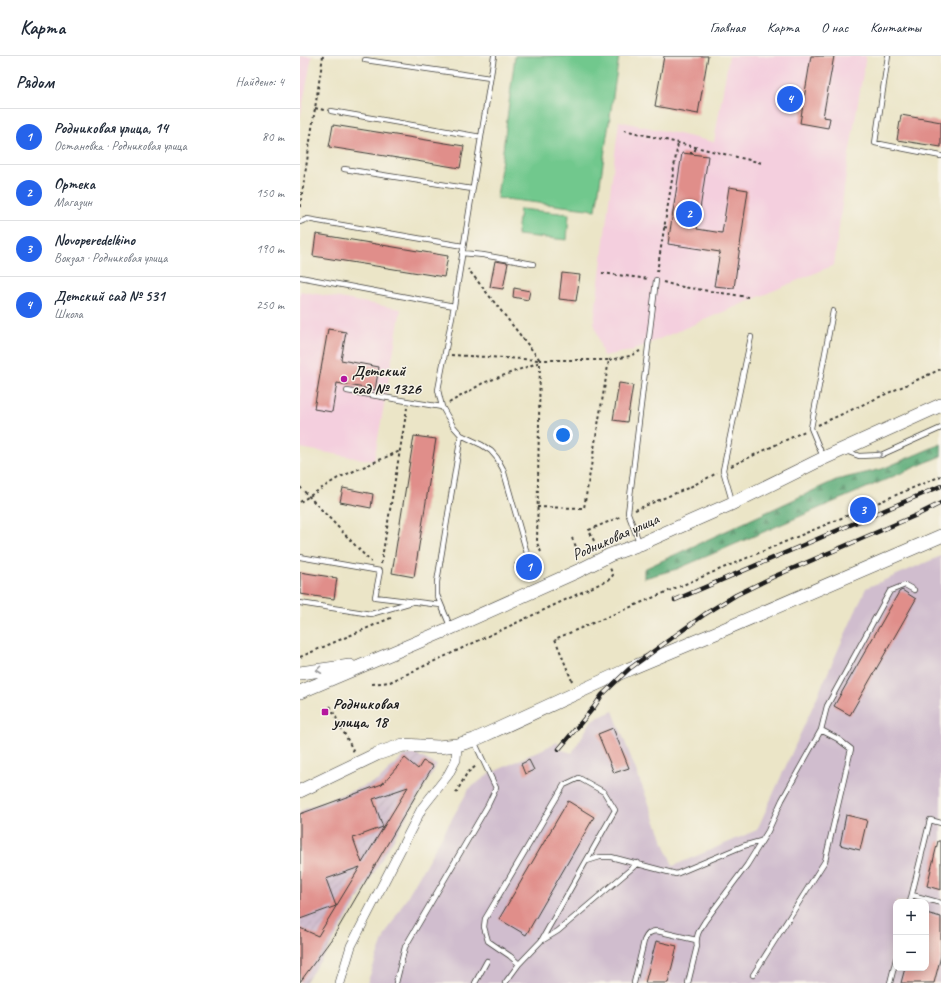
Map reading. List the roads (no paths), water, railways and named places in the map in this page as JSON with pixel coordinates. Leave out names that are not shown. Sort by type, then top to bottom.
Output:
[{"type":"main road","name":"Родниковая улица","points":[[300,692],[451,628],[610,555],[640,544],[732,503],[824,458],[941,405]]},
{"type":"main road","points":[[300,791],[377,754],[403,745],[438,747],[457,745],[474,740],[628,669],[941,536]]},
{"type":"main road","points":[[300,673],[366,664]]},
{"type":"street","points":[[340,983],[351,946],[422,808],[448,775],[456,760],[457,745]]},
{"type":"lane","points":[[494,56],[454,306],[438,390],[442,407],[453,426],[461,435],[482,445],[498,458],[503,469],[528,557]]},
{"type":"lane","points":[[888,56],[875,143],[941,156]]},
{"type":"lane","points":[[365,60],[490,78]]},
{"type":"lane","points":[[332,111],[481,137]]},
{"type":"lane","points":[[344,169],[472,189]]},
{"type":"lane","points":[[300,222],[307,219],[463,246]]},
{"type":"lane","points":[[462,253],[483,255],[533,264]]},
{"type":"lane","points":[[300,277],[454,306]]},
{"type":"lane","points":[[640,544],[628,514],[656,280]]},
{"type":"lane","points":[[824,458],[811,428],[833,311]]},
{"type":"lane","points":[[732,503],[723,470],[750,337]]},
{"type":"lane","points":[[348,391],[442,407]]},
{"type":"lane","points":[[843,450],[859,456],[881,455],[941,428]]},
{"type":"lane","points":[[451,628],[437,596],[437,582],[461,435]]},
{"type":"lane","points":[[300,557],[380,571],[375,597],[441,605]]},
{"type":"lane","points":[[688,983],[697,946],[696,940],[705,921],[747,865],[768,830],[782,800],[821,730],[827,706],[890,591],[905,585],[914,590]]},
{"type":"lane","points":[[300,604],[370,614],[413,602]]},
{"type":"lane","points":[[754,974],[825,861],[851,749],[838,739],[821,730]]},
{"type":"lane","points":[[396,983],[405,947],[488,805],[496,788],[474,740]]},
{"type":"lane","points":[[505,983],[519,964],[541,941],[615,810],[604,792],[579,778],[564,784],[485,919],[484,927],[488,942],[510,956],[519,964]]},
{"type":"lane","points":[[911,899],[930,820],[941,823]]},
{"type":"lane","points":[[587,861],[600,857],[611,857],[676,874],[743,846],[761,841]]},
{"type":"lane","points":[[541,941],[558,931],[638,863]]},
{"type":"lane","points":[[912,895],[941,903]]},
{"type":"lane","points":[[634,983],[647,934],[652,931],[657,931],[696,940]]},
{"type":"lane","points":[[475,983],[487,962]]},
{"type":"lane","points":[[890,983],[893,971]]},
{"type":"railway","points":[[675,600],[941,486]]},
{"type":"railway","points":[[559,749],[594,707],[602,695],[629,669],[705,614],[736,595],[773,577],[941,503]]},
{"type":"place","name":"Детский сад № 531","points":[[790,99]]},
{"type":"place","name":"Ортека","points":[[689,214]]},
{"type":"place","name":"Детский сад № 1326","points":[[344,379]]},
{"type":"place","name":"Novoperedelkino","points":[[863,510]]},
{"type":"place","name":"Родниковая улица, 14","points":[[529,567]]},
{"type":"place","name":"Родниковая улица, 18","points":[[325,712]]}]
